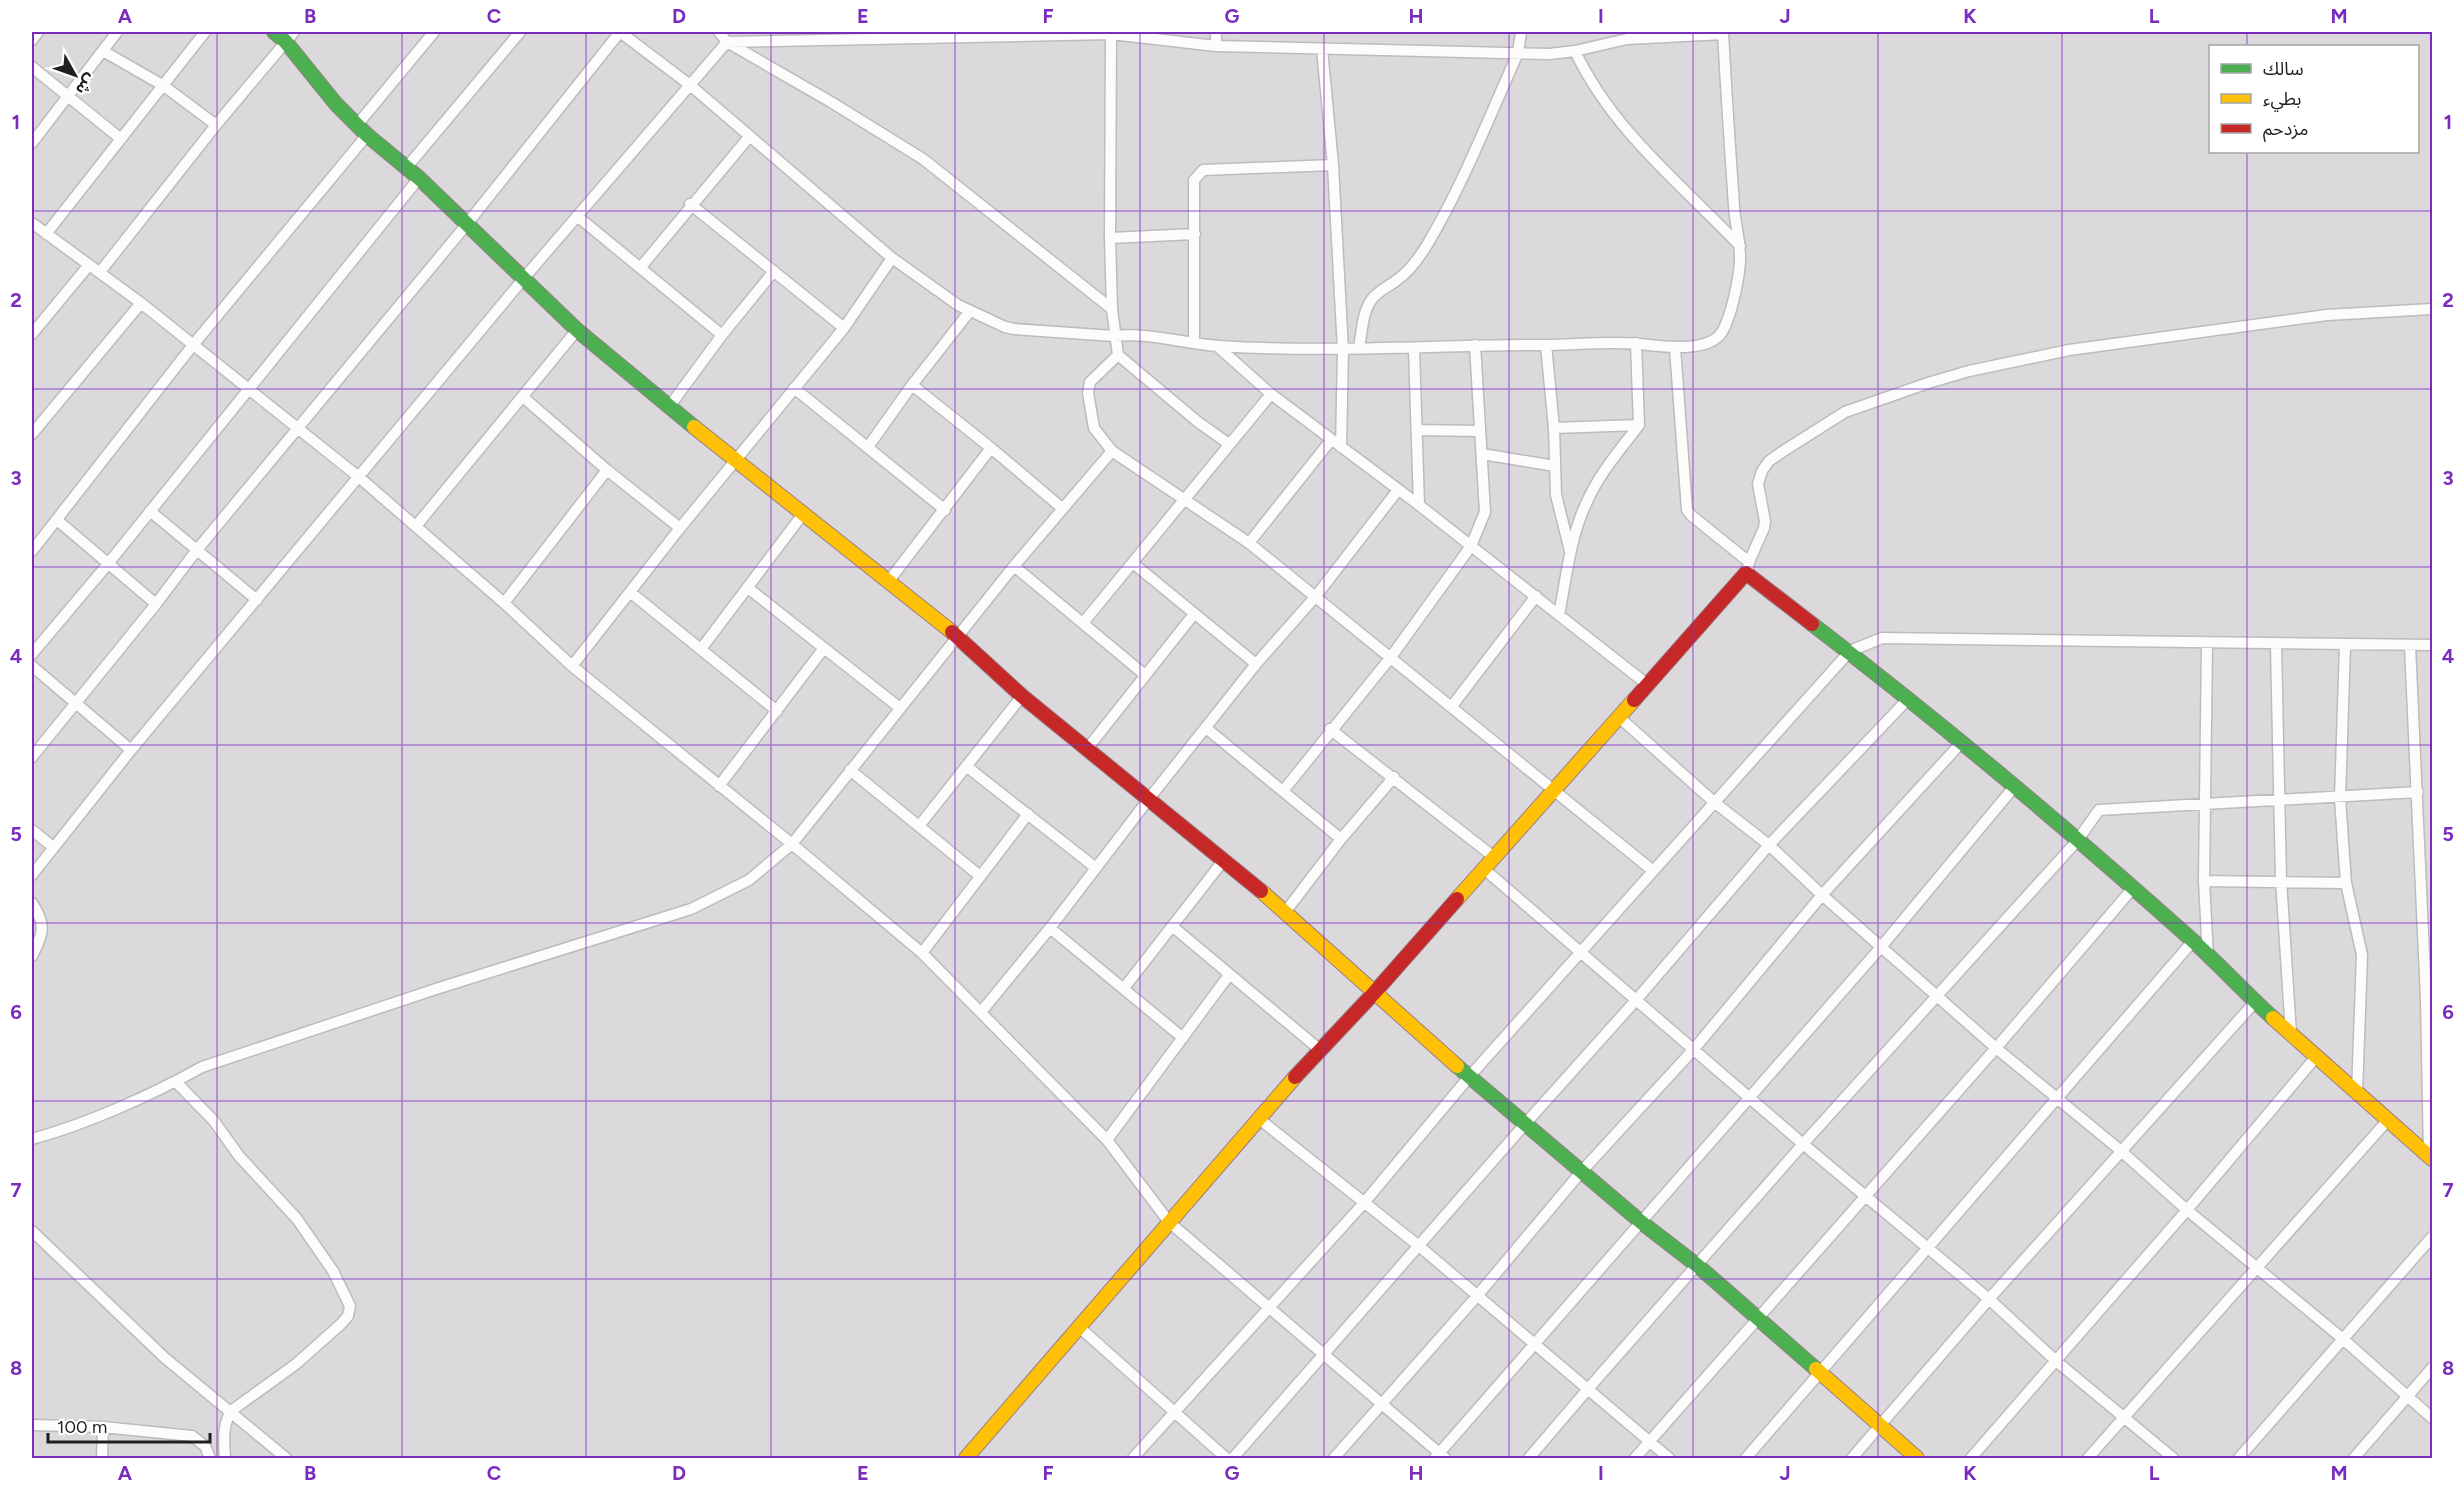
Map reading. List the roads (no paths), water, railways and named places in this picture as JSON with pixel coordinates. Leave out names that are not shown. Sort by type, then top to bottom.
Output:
[{"type":"street","points":[[32,40],[38,32]]},
{"type":"street","points":[[32,143],[117,32]]},
{"type":"street","points":[[46,234],[205,32]]},
{"type":"street","points":[[274,32],[289,36],[336,104],[362,130],[419,178],[578,330],[669,407],[959,637],[1022,696],[1286,911],[1469,1077],[1641,1222],[1698,1266],[1917,1458]]},
{"type":"street","points":[[32,551],[362,130],[434,32]]},
{"type":"street","points":[[407,167],[520,32]]},
{"type":"street","points":[[32,757],[196,551],[468,224],[620,32],[690,85],[892,258],[970,311],[1014,329],[1114,336],[1132,334],[1217,346],[1342,350],[1474,345],[1636,344],[1675,348],[1712,342],[1723,331],[1740,263],[1740,246],[1734,210],[1723,33],[1627,39],[1575,51],[1518,53],[1216,46],[1092,33],[752,36],[727,42],[690,85],[577,216],[524,278],[360,478],[131,750],[32,875]]},
{"type":"street","points":[[719,32],[727,42],[923,159],[1112,309]]},
{"type":"street","points":[[1216,32],[1216,46]]},
{"type":"street","points":[[1359,348],[1366,311],[1371,300],[1409,270],[1427,246],[1447,210],[1518,53],[1521,32]]},
{"type":"street","points":[[1111,34],[1110,238],[1112,309],[1118,355],[1198,422],[1229,444]]},
{"type":"street","points":[[100,272],[289,36]]},
{"type":"street","points":[[1322,50],[1333,165],[1342,350],[1341,447]]},
{"type":"street","points":[[103,51],[164,86],[216,125]]},
{"type":"street","points":[[1575,51],[1587,77],[1614,116],[1640,146],[1740,246]]},
{"type":"street","points":[[32,67],[121,140]]},
{"type":"street","points":[[640,268],[690,204],[748,137]]},
{"type":"street","points":[[1194,342],[1194,180],[1203,170],[1333,165]]},
{"type":"street","points":[[32,654],[107,565],[419,178]]},
{"type":"street","points":[[690,204],[844,328]]},
{"type":"street","points":[[577,216],[722,335]]},
{"type":"street","points":[[32,223],[141,303],[360,478],[504,603],[572,666],[792,844],[922,953],[1107,1140],[1169,1222],[1382,1404],[1440,1457],[1534,1344],[1881,947],[2014,787]]},
{"type":"street","points":[[1110,238],[1195,234]]},
{"type":"street","points":[[572,666],[680,528],[844,328],[892,258]]},
{"type":"street","points":[[32,334],[89,265]]},
{"type":"street","points":[[669,407],[722,335],[774,271]]},
{"type":"street","points":[[32,434],[141,303]]},
{"type":"street","points":[[966,1458],[1258,1118],[1319,1049],[1374,993],[1483,868],[1620,718],[1748,568],[1764,528],[1765,521],[1758,484],[1762,471],[1769,461],[1845,412],[1969,371],[2069,350],[2327,315],[2433,309]]},
{"type":"street","points":[[868,447],[912,385],[970,311]]},
{"type":"street","points":[[416,526],[578,330]]},
{"type":"street","points":[[1559,615],[1571,554],[1584,507],[1606,466],[1639,425],[1636,344]]},
{"type":"street","points":[[1283,791],[1330,729],[1391,657],[1471,546],[1485,512],[1474,345]]},
{"type":"street","points":[[1546,345],[1554,428],[1556,495],[1571,554]]},
{"type":"street","points":[[1217,346],[1271,394],[1419,505],[1648,685]]},
{"type":"street","points":[[1675,348],[1687,510],[1748,568],[1909,698],[2133,888],[2193,941],[2255,1002],[2431,1158]]},
{"type":"street","points":[[1414,349],[1419,505]]},
{"type":"street","points":[[1118,355],[1090,382],[1088,393],[1094,428],[1112,451],[1249,543],[1652,870]]},
{"type":"street","points":[[912,385],[1062,508]]},
{"type":"street","points":[[794,388],[945,510]]},
{"type":"street","points":[[1083,623],[1134,564],[1271,394]]},
{"type":"street","points":[[523,397],[607,470],[680,528]]},
{"type":"street","points":[[1554,428],[1639,425]]},
{"type":"street","points":[[1417,430],[1479,431]]},
{"type":"street","points":[[1249,543],[1330,440]]},
{"type":"street","points":[[888,582],[991,448]]},
{"type":"street","points":[[32,1139],[59,1131],[176,1082],[202,1067],[439,987],[691,909],[749,880],[792,844],[1014,566],[1112,451]]},
{"type":"street","points":[[1482,454],[1555,466]]},
{"type":"street","points":[[504,603],[607,470]]},
{"type":"street","points":[[981,1012],[1050,928],[1256,664],[1316,596],[1398,490]]},
{"type":"street","points":[[150,511],[257,600]]},
{"type":"street","points":[[701,649],[802,514]]},
{"type":"street","points":[[57,520],[107,565],[156,604]]},
{"type":"street","points":[[1134,564],[1256,664]]},
{"type":"street","points":[[1014,566],[1145,675]]},
{"type":"street","points":[[748,588],[900,708]]},
{"type":"street","points":[[630,592],[777,711]]},
{"type":"street","points":[[1452,706],[1536,596]]},
{"type":"street","points":[[1087,750],[1194,614]]},
{"type":"street","points":[[1133,1458],[1270,1308],[1580,951],[1850,651],[1882,638],[2345,646],[2433,645]]},
{"type":"street","points":[[2207,643],[2204,881],[2208,957]]},
{"type":"street","points":[[2276,644],[2281,880],[2292,1034]]},
{"type":"street","points":[[2345,646],[2340,798],[2346,883],[2362,955],[2357,1092]]},
{"type":"street","points":[[2410,646],[2429,999],[2431,1158]]},
{"type":"street","points":[[720,786],[824,648]]},
{"type":"street","points":[[32,666],[131,750]]},
{"type":"street","points":[[919,825],[1022,696]]},
{"type":"street","points":[[1233,1458],[1323,1353],[1637,999],[1769,844],[1909,698]]},
{"type":"street","points":[[1620,718],[1714,802],[1769,844],[1822,895],[1996,1048],[2343,1339],[2433,1419]]},
{"type":"street","points":[[1206,728],[1341,839]]},
{"type":"street","points":[[1330,729],[1494,856]]},
{"type":"street","points":[[1334,1458],[1478,1296],[1581,1172],[1694,1049],[1822,895],[1961,743]]},
{"type":"street","points":[[966,766],[1095,868]]},
{"type":"street","points":[[850,770],[980,876]]},
{"type":"street","points":[[1286,911],[1341,839],[1394,777]]},
{"type":"street","points":[[1529,1458],[1803,1144],[2078,841],[2094,814],[2099,810],[2418,792]]},
{"type":"street","points":[[922,953],[1028,814]]},
{"type":"street","points":[[32,830],[53,848]]},
{"type":"street","points":[[1124,988],[1223,861]]},
{"type":"street","points":[[1483,868],[1803,1144],[1989,1299],[2056,1361],[2173,1458]]},
{"type":"street","points":[[2204,881],[2281,880],[2346,883]]},
{"type":"street","points":[[1635,1458],[1996,1048],[2133,888]]},
{"type":"street","points":[[32,903],[42,923],[42,935],[32,956]]},
{"type":"street","points":[[1172,926],[1319,1049]]},
{"type":"street","points":[[1050,928],[1183,1038]]},
{"type":"street","points":[[1746,1458],[2193,941]]},
{"type":"street","points":[[1107,1140],[1229,975]]},
{"type":"street","points":[[1852,1458],[2120,1150],[2255,1002]]},
{"type":"street","points":[[1971,1458],[2187,1210],[2316,1057]]},
{"type":"street","points":[[176,1082],[214,1120],[239,1156],[297,1219],[333,1271],[350,1306],[348,1316],[334,1331],[296,1364],[231,1411],[225,1421],[225,1458]]},
{"type":"street","points":[[1258,1118],[1419,1246],[1669,1458]]},
{"type":"street","points":[[2088,1458],[2387,1121]]},
{"type":"street","points":[[32,1231],[165,1358],[286,1458]]},
{"type":"street","points":[[2239,1458],[2433,1237]]},
{"type":"street","points":[[1078,1326],[1226,1458]]},
{"type":"street","points":[[2354,1458],[2433,1368]]},
{"type":"street","points":[[32,1425],[103,1427],[192,1436],[205,1446],[210,1458]]},
{"type":"street","points":[[102,1458],[103,1427]]}]
